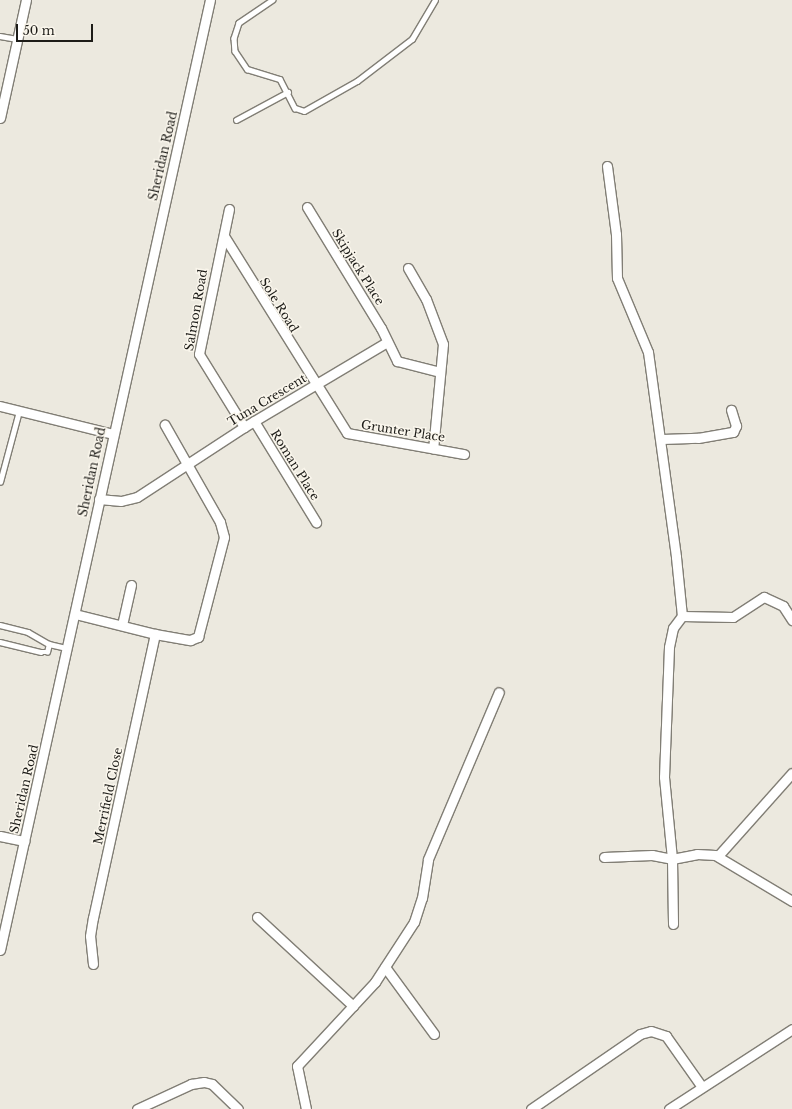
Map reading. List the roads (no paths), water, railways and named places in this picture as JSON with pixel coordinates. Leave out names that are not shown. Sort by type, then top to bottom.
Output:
[{"type":"street","points":[[0,118],[26,0]]},
{"type":"street","name":"Sheridan Road","points":[[0,950],[68,648],[113,434],[210,0]]},
{"type":"street","points":[[607,166],[616,234],[617,278],[648,352],[662,439],[682,616],[673,628],[669,647],[664,777],[672,859],[673,924]]},
{"type":"street","name":"Skipjack Place","points":[[307,207],[387,342]]},
{"type":"street","name":"Salmon Road","points":[[229,209],[199,354],[244,427]]},
{"type":"street","name":"Sole Road","points":[[224,236],[316,386]]},
{"type":"street","points":[[408,268],[426,299],[443,344],[433,449]]},
{"type":"street","points":[[387,342],[401,364],[440,372]]},
{"type":"street","name":"Tuna Crescent","points":[[99,499],[133,498],[244,427],[316,386],[387,342]]},
{"type":"street","name":"Grunter Place","points":[[316,386],[347,433],[464,454]]},
{"type":"street","points":[[0,406],[113,434]]},
{"type":"street","points":[[662,439],[698,438],[733,432],[736,426],[731,410]]},
{"type":"street","name":"Roman Place","points":[[254,421],[316,522]]},
{"type":"street","points":[[75,614],[181,640],[198,636],[219,562],[223,529],[165,425]]},
{"type":"street","points":[[122,625],[131,585]]},
{"type":"street","points":[[682,616],[733,617],[764,597],[783,606],[792,620]]},
{"type":"street","name":"Merrifield Close","points":[[93,964],[90,947],[93,918],[155,634]]},
{"type":"street","points":[[306,1109],[297,1066],[353,1006],[385,967],[419,911],[428,859],[499,692]]},
{"type":"street","points":[[718,856],[792,773]]},
{"type":"street","points":[[0,836],[24,841]]},
{"type":"street","points":[[604,857],[652,855],[672,859],[705,853],[718,856],[792,901]]},
{"type":"street","points":[[257,917],[353,1006]]},
{"type":"street","points":[[385,967],[434,1034]]},
{"type":"street","points":[[670,1109],[792,1029]]},
{"type":"street","points":[[530,1109],[640,1034],[651,1031],[666,1036],[702,1087]]},
{"type":"street","points":[[138,1109],[186,1086],[204,1082],[212,1084],[238,1109]]},
{"type":"lane","points":[[273,0],[239,23],[234,38],[235,51],[247,69],[280,79],[295,108],[304,111],[357,81],[412,40],[436,0]]},
{"type":"lane","points":[[0,36],[17,39]]},
{"type":"lane","points":[[236,120],[288,92]]},
{"type":"lane","points":[[0,482],[19,411]]},
{"type":"lane","points":[[0,625],[28,632],[49,644],[68,648]]},
{"type":"lane","points":[[0,642],[41,652],[47,652],[49,644]]}]
